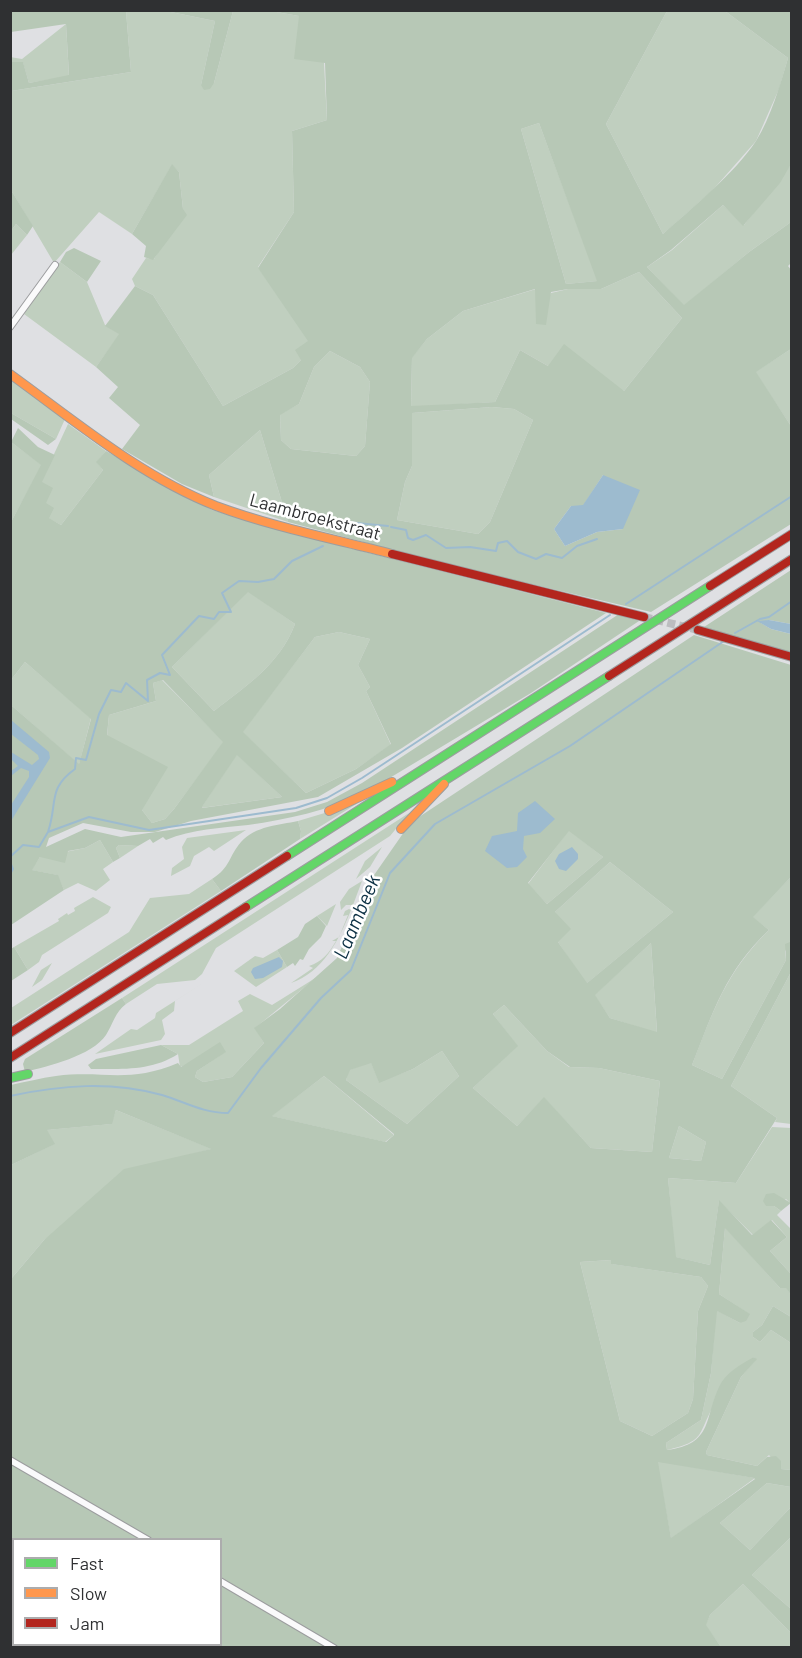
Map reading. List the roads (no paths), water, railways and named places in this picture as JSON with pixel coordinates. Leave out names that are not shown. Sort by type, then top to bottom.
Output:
[{"type":"main road","name":"Laambroekstraat","points":[[10,374],[128,459],[184,491],[217,506],[296,530],[644,617]]},
{"type":"main road","points":[[10,1033],[792,534]]},
{"type":"main road","points":[[10,1058],[792,559]]},
{"type":"main road","points":[[698,630],[792,657]]},
{"type":"main road","points":[[328,811],[358,800],[413,769],[424,769]]},
{"type":"main road","points":[[401,829],[440,791],[446,779]]},
{"type":"main road","points":[[10,1078],[28,1074]]},
{"type":"street","points":[[10,327],[55,265]]},
{"type":"street","points":[[10,1460],[146,1538]]},
{"type":"street","points":[[222,1582],[334,1647]]},
{"type":"water","points":[[603,475],[640,490],[623,529],[597,532],[565,546],[554,529],[571,506],[583,505]]},
{"type":"water","points":[[769,620],[791,624],[791,634],[771,629],[757,621]]},
{"type":"water","points":[[11,720],[49,752],[50,758],[11,821],[11,805],[29,777],[29,771],[21,768],[11,776],[11,771],[18,766],[11,759],[11,752],[32,765],[39,759],[38,755],[11,734]]},
{"type":"water","points":[[535,801],[555,819],[540,833],[524,836],[523,849],[527,857],[517,867],[507,868],[485,851],[492,836],[517,831],[518,813]]},
{"type":"water","points":[[572,847],[578,854],[578,859],[566,871],[559,869],[555,861],[559,854]]},
{"type":"water","points":[[279,957],[283,961],[282,967],[263,978],[255,979],[251,972],[253,968]]},
{"type":"waterway","points":[[626,604],[792,496]]},
{"type":"waterway","points":[[332,529],[346,522],[388,526]]},
{"type":"waterway","points":[[391,527],[406,530],[408,538],[413,540],[426,535],[446,548],[470,547],[496,551],[498,543],[507,541],[518,552],[536,559],[546,554],[562,558],[577,546],[597,539]]},
{"type":"waterway","points":[[48,832],[60,783],[75,769],[76,758],[86,760],[99,714],[111,690],[121,692],[126,683],[148,701],[147,680],[160,673],[170,675],[162,655],[199,616],[214,619],[219,612],[231,612],[222,593],[239,581],[258,582],[274,579],[292,561],[323,546]]},
{"type":"waterway","name":"Laambeek","points":[[735,633],[760,619],[769,617],[792,601]]},
{"type":"waterway","points":[[10,857],[23,845],[39,847],[48,832],[89,817],[149,830],[296,808],[327,798],[362,778],[610,615]]},
{"type":"waterway","name":"Laambeek","points":[[10,1096],[48,1089],[105,1086],[162,1095],[194,1107],[228,1113],[261,1068],[321,998],[351,970],[390,873],[435,824],[570,746],[724,641]]},
{"type":"waterway","points":[[10,862],[13,869],[10,874]]},
{"type":"tunnel","points":[[644,617],[698,630]]}]
